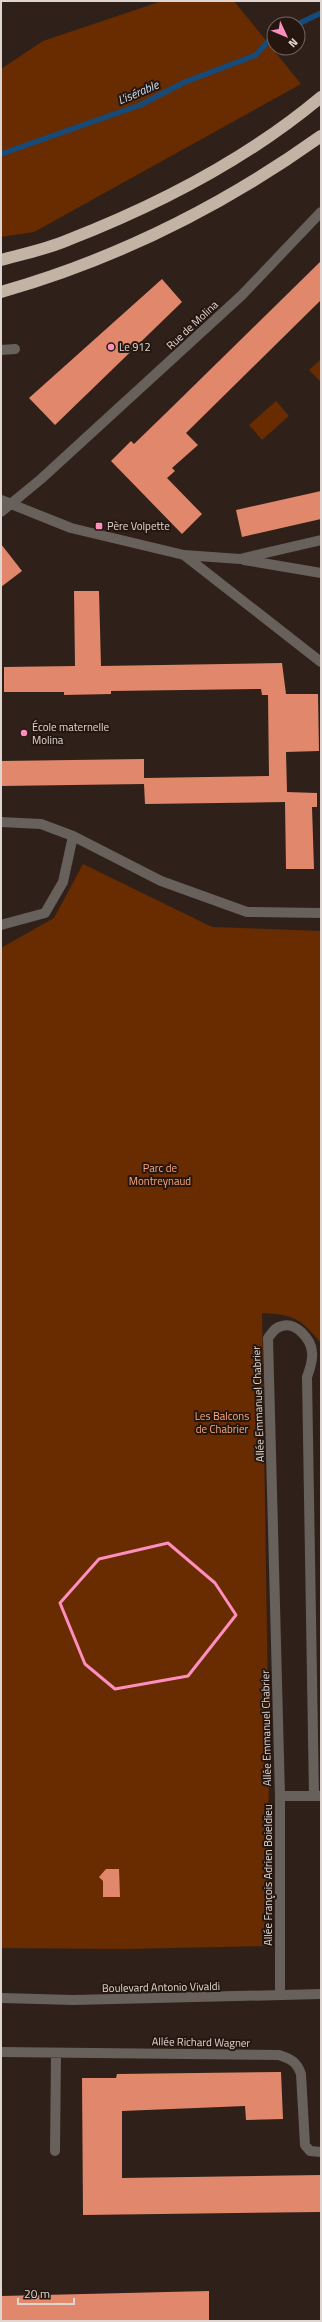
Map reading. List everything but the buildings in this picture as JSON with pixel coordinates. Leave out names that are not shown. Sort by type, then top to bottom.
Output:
[{"type":"highway","points":[[1,260],[67,241],[178,192],[288,124],[321,97]]},
{"type":"highway","points":[[1,292],[129,247],[185,220],[236,193],[321,136]]},
{"type":"street","name":"Rue de Molina","points":[[1,512],[242,295],[321,212]]},
{"type":"street","points":[[1,350],[15,349]]},
{"type":"street","points":[[1,500],[71,528],[144,547],[184,555],[240,559],[321,573]]},
{"type":"street","points":[[240,559],[321,540]]},
{"type":"street","points":[[184,555],[321,662]]},
{"type":"street","points":[[1,822],[41,824],[73,836],[161,881],[247,912],[321,913]]},
{"type":"street","points":[[1,925],[44,913],[62,882],[73,836]]},
{"type":"street","name":"Allée Emmanuel Chabrier","points":[[280,1796],[268,1338],[275,1329],[283,1325],[293,1327],[303,1334],[310,1343],[312,1352],[307,1377],[317,1710],[318,1796]]},
{"type":"street","name":"Allée François Adrien Boieldieu","points":[[280,1995],[280,1796],[318,1796]]},
{"type":"street","name":"Boulevard Antonio Vivaldi","points":[[1,1998],[74,2000],[227,1998],[321,1994]]},
{"type":"street","name":"Allée Richard Wagner","points":[[1,2052],[279,2055],[291,2059],[298,2064],[301,2074],[305,2145],[310,2151],[321,2152]]},
{"type":"street","points":[[55,2151],[56,2052]]},
{"type":"highlighted area","points":[[168,1543],[215,1583],[236,1615],[188,1676],[115,1689],[85,1664],[60,1603],[99,1559]]},
{"type":"green space","points":[[162,1],[234,1],[266,41],[266,56],[278,56],[301,84],[34,232],[1,237],[1,69],[43,41]]},
{"type":"green space","points":[[321,359],[321,382],[309,370]]},
{"type":"green space","points":[[276,401],[289,416],[262,440],[249,425]]},
{"type":"green space","name":"Parc de Montreynaud","points":[[83,864],[212,927],[321,931],[321,1343],[302,1323],[296,1319],[282,1315],[262,1313],[269,1762],[267,1946],[125,1949],[1,1948],[1,948],[54,918]]},
{"type":"waterway","name":"L'isérable","points":[[306,20],[321,13]]},
{"type":"waterway","name":"L'isérable","points":[[1,154],[140,105],[185,82],[256,55],[266,44]]},
{"type":"place","name":"Le 912","points":[[111,347]]},
{"type":"place","name":"Père Volpette","points":[[99,526]]},
{"type":"place","name":"École maternelle Molina","points":[[24,733]]},
{"type":"park label","name":"Les Balcons de Chabrier","points":[[222,1422]]}]
